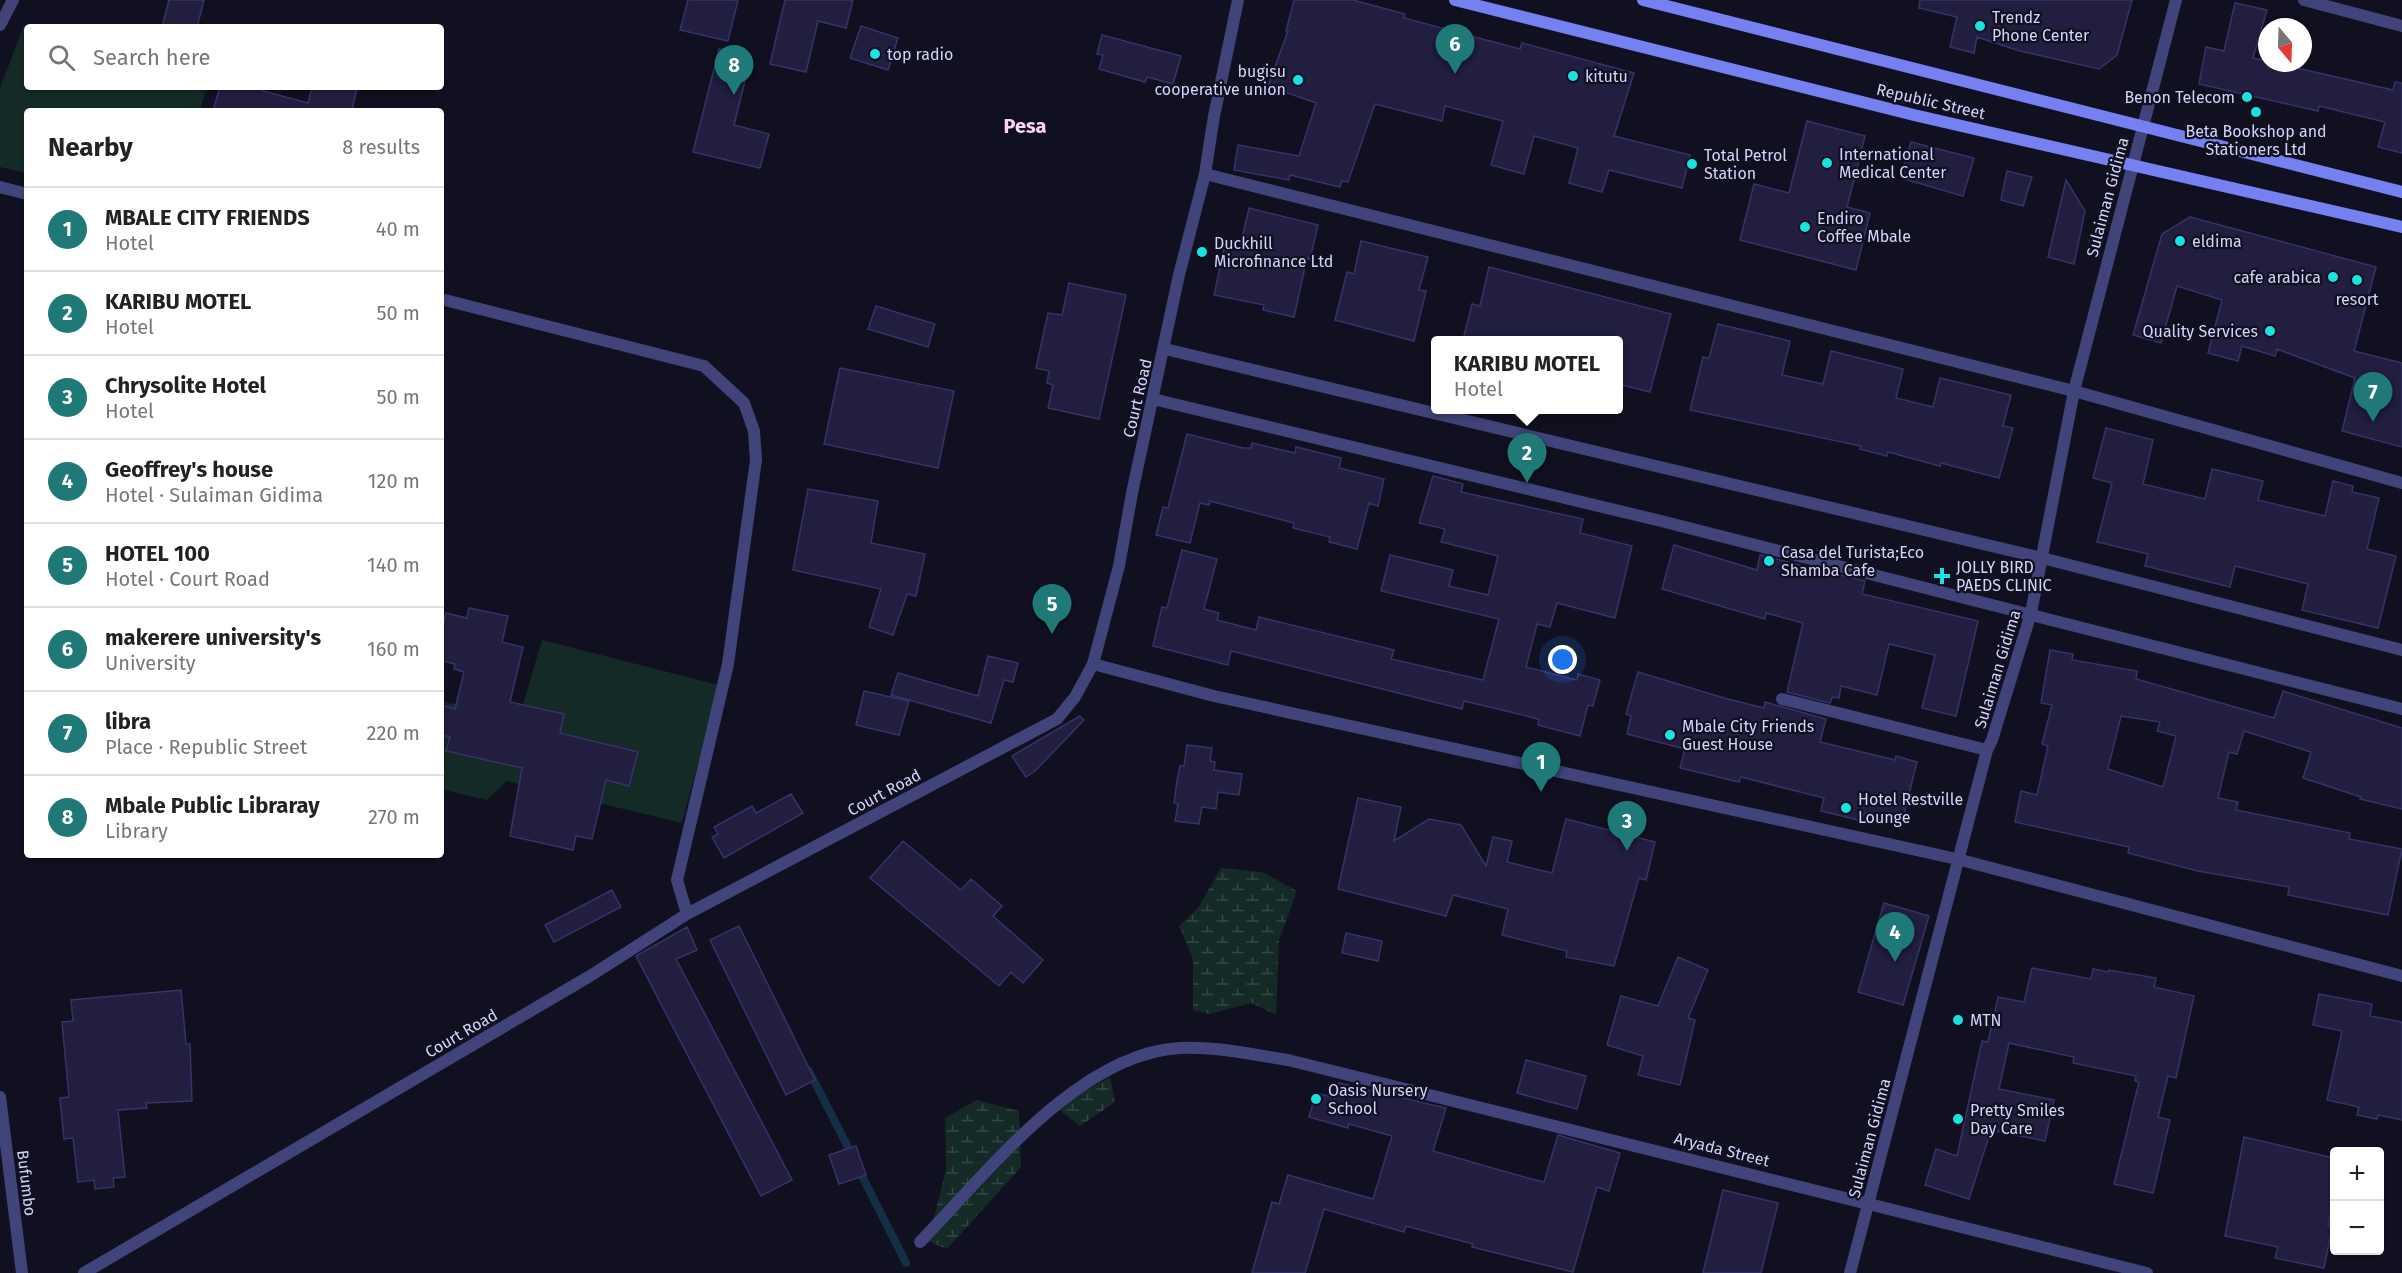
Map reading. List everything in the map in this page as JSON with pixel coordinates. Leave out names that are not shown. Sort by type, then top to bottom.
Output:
[{"type":"main road","name":"Republic Street","points":[[1455,0],[1906,113],[2402,228]]},
{"type":"main road","name":"Republic Street","points":[[1643,0],[2402,192]]},
{"type":"street","points":[[0,25],[13,0]]},
{"type":"street","name":"Court Road","points":[[84,1273],[590,976],[687,914],[1057,719],[1075,697],[1093,664],[1119,566],[1179,275],[1205,174],[1214,116],[1238,0]]},
{"type":"street","name":"Sulaiman Gidima","points":[[1850,1273],[1987,750],[2031,613],[2074,391],[2176,0]]},
{"type":"street","points":[[2304,0],[2402,26]]},
{"type":"street","points":[[1205,174],[2074,391],[2402,483]]},
{"type":"street","points":[[0,187],[24,193]]},
{"type":"street","points":[[444,300],[704,366],[744,403],[754,431],[756,460],[728,664],[677,880],[687,914]]},
{"type":"street","points":[[1165,349],[1431,412]]},
{"type":"street","points":[[1153,399],[2031,613],[2402,709]]},
{"type":"street","points":[[1438,414],[2042,558],[2402,650]]},
{"type":"street","points":[[1093,664],[1214,696],[1958,859],[2402,976]]},
{"type":"street","points":[[1782,699],[1987,750]]},
{"type":"street","name":"Aryada Street","points":[[920,1242],[1039,1119],[1097,1074],[1142,1054],[1178,1048],[1210,1048],[1288,1060],[1869,1202],[2147,1273]]},
{"type":"street","name":"Bufumbo","points":[[0,1097],[22,1273]]},
{"type":"green space","points":[[24,25],[24,90],[206,90],[201,108],[24,108],[24,172],[0,167],[0,88]]},
{"type":"green space","points":[[542,640],[719,685],[682,823],[507,781],[487,800],[444,790],[444,702],[519,718]]},
{"type":"green space","points":[[1221,868],[1262,872],[1297,891],[1279,940],[1276,1015],[1252,1003],[1209,1014],[1193,1010],[1193,959],[1179,926],[1198,908]]},
{"type":"green space","points":[[1110,1077],[1115,1102],[1080,1126],[1056,1107]]},
{"type":"green space","points":[[977,1100],[1019,1111],[1021,1167],[947,1249],[928,1241],[946,1170],[945,1118]]},
{"type":"building","points":[[169,0],[204,0],[198,24],[163,24]]},
{"type":"building","points":[[688,0],[738,0],[728,41],[680,30]]},
{"type":"building","points":[[785,0],[853,0],[846,28],[818,21],[806,72],[770,64]]},
{"type":"building","points":[[1294,0],[1353,0],[1405,14],[1404,18],[1520,49],[1522,43],[1634,73],[1614,136],[1690,155],[1682,188],[1609,170],[1602,192],[1569,183],[1578,148],[1534,136],[1524,174],[1491,165],[1503,121],[1445,106],[1442,121],[1375,104],[1348,182],[1342,181],[1340,187],[1290,175],[1289,180],[1234,170],[1238,145],[1299,156],[1316,103],[1268,86],[1288,31],[1286,31]]},
{"type":"building","points":[[1920,0],[2132,0],[2117,55],[2099,69],[2020,51],[1977,37],[1974,53],[1950,47],[1957,17],[1919,8]]},
{"type":"building","points":[[2235,3],[2267,10],[2265,18],[2258,18],[2258,41],[2253,58],[2258,59],[2258,72],[2312,71],[2393,90],[2395,82],[2402,83],[2402,153],[2378,147],[2385,122],[2319,106],[2318,111],[2199,84],[2206,47],[2224,51]]},
{"type":"building","points":[[861,26],[898,38],[888,70],[850,58]]},
{"type":"building","points":[[1102,35],[1181,56],[1173,84],[1147,77],[1145,82],[1099,69],[1103,55],[1097,54]]},
{"type":"building","points":[[719,49],[751,57],[734,125],[769,134],[760,168],[693,152]]},
{"type":"building","points":[[219,90],[263,90],[308,103],[311,90],[356,90],[353,108],[214,108]]},
{"type":"building","name":"Endiro Coffee Mbale","points":[[1807,121],[1865,136],[1847,207],[1870,213],[1856,270],[1740,240],[1754,184],[1789,193]]},
{"type":"building","points":[[1911,142],[1974,158],[1963,196],[1901,178]]},
{"type":"building","points":[[2007,171],[2032,177],[2023,206],[2001,200]]},
{"type":"building","points":[[2066,180],[2085,211],[2074,264],[2048,257]]},
{"type":"building","points":[[1249,208],[1318,225],[1310,259],[1307,258],[1294,317],[1263,310],[1264,305],[1214,295],[1225,244],[1240,247]]},
{"type":"building","points":[[2190,217],[2376,267],[2354,351],[2402,363],[2402,447],[2342,431],[2355,378],[2277,349],[2275,356],[2242,346],[2238,361],[2208,353],[2222,300],[2177,286],[2161,343],[2133,335],[2162,234]]},
{"type":"building","points":[[1361,241],[1428,257],[1419,290],[1426,291],[1414,341],[1335,320],[1347,272],[1354,274]]},
{"type":"building","points":[[1489,267],[1671,314],[1650,392],[1623,385],[1623,336],[1464,336],[1472,304],[1480,306]]},
{"type":"building","points":[[1069,283],[1126,295],[1099,419],[1048,408],[1053,385],[1047,383],[1049,371],[1036,368],[1048,313],[1062,315]]},
{"type":"building","points":[[876,306],[935,324],[928,347],[868,329]]},
{"type":"building","points":[[1718,324],[1790,341],[1782,375],[1823,384],[1831,351],[1903,369],[1896,398],[1933,407],[1940,378],[2011,395],[2003,426],[2013,428],[1999,478],[1888,452],[1887,456],[1860,449],[1861,446],[1690,410],[1703,357],[1709,358]]},
{"type":"building","points":[[840,368],[954,391],[938,468],[824,444]]},
{"type":"building","points":[[2106,428],[2153,440],[2143,484],[2205,499],[2212,469],[2263,481],[2258,500],[2325,516],[2333,481],[2353,486],[2352,492],[2379,498],[2367,549],[2396,556],[2378,628],[2302,610],[2308,584],[2235,566],[2230,587],[2145,566],[2148,554],[2097,542],[2112,483],[2093,478]]},
{"type":"building","points":[[1187,434],[1243,448],[1251,448],[1252,443],[1295,453],[1296,447],[1341,458],[1339,468],[1384,479],[1378,506],[1369,503],[1357,549],[1329,542],[1330,537],[1293,528],[1294,523],[1210,501],[1209,505],[1200,503],[1190,543],[1156,535],[1163,507],[1168,508]]},
{"type":"building","points":[[1433,476],[1463,484],[1461,492],[1583,519],[1580,533],[1632,546],[1615,618],[1557,603],[1550,627],[1537,624],[1526,667],[1577,680],[1578,674],[1600,680],[1593,706],[1588,705],[1580,736],[1538,725],[1539,720],[1535,718],[1464,701],[1462,709],[1231,651],[1228,665],[1153,646],[1162,607],[1167,608],[1182,550],[1217,559],[1204,609],[1219,613],[1217,620],[1256,630],[1259,617],[1394,650],[1391,659],[1483,680],[1499,619],[1381,591],[1390,555],[1453,570],[1449,586],[1488,595],[1498,556],[1441,542],[1445,529],[1419,523]]},
{"type":"building","points":[[808,489],[878,501],[871,543],[925,554],[916,596],[907,594],[893,635],[869,627],[881,589],[793,570]]},
{"type":"building","points":[[1674,545],[1757,570],[1760,555],[1865,581],[1862,594],[1978,621],[1956,716],[1922,708],[1935,655],[1889,644],[1877,695],[1841,686],[1839,698],[1832,697],[1830,703],[1787,692],[1803,623],[1766,613],[1765,619],[1662,589]]},
{"type":"building","points":[[469,608],[508,616],[502,642],[523,647],[510,702],[564,714],[560,733],[638,752],[629,786],[606,780],[592,839],[576,836],[573,850],[510,836],[522,768],[446,751],[450,737],[444,736],[444,706],[455,709],[464,672],[454,669],[455,664],[444,662],[444,621],[446,613],[467,618]]},
{"type":"building","points":[[2050,650],[2073,654],[2072,660],[2137,671],[2136,679],[2274,718],[2283,691],[2402,728],[2402,809],[2360,799],[2361,797],[2303,778],[2311,752],[2244,731],[2237,754],[2229,752],[2218,798],[2238,802],[2236,810],[2350,833],[2349,839],[2402,849],[2388,915],[2288,895],[2289,887],[2198,871],[2128,853],[2129,847],[2015,822],[2021,791],[2037,795],[2048,746],[2042,744],[2052,705],[2041,703]],"holes":[[[2121,716],[2160,722],[2157,731],[2176,736],[2163,787],[2108,769]]]},
{"type":"building","points":[[988,656],[1018,663],[1013,682],[1004,680],[991,723],[891,695],[898,673],[978,696]]},
{"type":"building","points":[[1638,672],[1764,708],[1765,702],[1826,719],[1820,742],[1895,760],[1896,756],[1917,762],[1902,822],[1864,813],[1862,821],[1821,811],[1824,798],[1741,777],[1739,782],[1680,768],[1685,749],[1627,734],[1631,716],[1626,714]]},
{"type":"building","points":[[864,691],[909,701],[899,735],[856,725]]},
{"type":"building","points":[[1080,716],[1084,720],[1035,771],[1026,777],[1012,756]]},
{"type":"building","points":[[1187,745],[1212,748],[1210,761],[1215,762],[1214,770],[1242,774],[1239,795],[1218,792],[1216,809],[1202,807],[1199,824],[1175,821],[1178,804],[1174,803],[1177,781],[1180,766],[1184,766]]},
{"type":"building","points":[[791,794],[803,813],[724,858],[712,837],[718,834],[714,827],[752,806],[756,813]]},
{"type":"building","points":[[1358,798],[1401,807],[1394,841],[1429,819],[1461,825],[1486,866],[1493,837],[1512,841],[1507,862],[1552,873],[1566,819],[1655,842],[1646,880],[1639,878],[1614,966],[1566,957],[1567,951],[1502,935],[1508,909],[1453,895],[1446,916],[1338,889]]},
{"type":"building","points":[[903,841],[961,890],[971,879],[1002,906],[993,916],[1043,960],[1023,983],[1011,972],[999,986],[870,878]]},
{"type":"building","points":[[612,890],[621,907],[554,942],[545,925]]},
{"type":"building","points":[[1884,903],[1929,916],[1903,1005],[1858,992]]},
{"type":"building","points":[[739,926],[815,1080],[786,1095],[710,940]]},
{"type":"building","points":[[687,927],[697,950],[676,959],[792,1180],[761,1196],[636,956]]},
{"type":"building","points":[[1346,933],[1382,941],[1378,961],[1342,953]]},
{"type":"building","points":[[1678,957],[1708,970],[1688,1018],[1695,1020],[1680,1085],[1638,1075],[1643,1056],[1607,1045],[1621,996],[1658,1006]]},
{"type":"building","points":[[2032,968],[2091,979],[2093,969],[2156,978],[2154,987],[2194,996],[2176,1078],[2168,1076],[2158,1117],[2170,1120],[2153,1193],[2114,1184],[2139,1082],[2135,1081],[2136,1076],[2073,1063],[2074,1057],[2009,1043],[1999,1089],[2054,1100],[2045,1141],[1991,1130],[1969,1199],[1925,1185],[1936,1149],[1957,1156],[1982,1041],[1988,1042],[1998,997],[2024,1002]]},
{"type":"building","points":[[181,990],[186,1044],[190,1044],[192,1101],[146,1103],[147,1108],[118,1110],[125,1177],[113,1178],[114,1187],[95,1189],[94,1180],[78,1182],[73,1138],[64,1139],[60,1098],[69,1097],[62,1022],[73,1021],[71,1000]]},
{"type":"building","points":[[2319,994],[2372,1004],[2370,1016],[2402,1022],[2402,1120],[2378,1115],[2377,1119],[2357,1115],[2359,1107],[2327,1100],[2342,1031],[2313,1025]]},
{"type":"building","points":[[1526,1060],[1586,1076],[1577,1109],[1517,1093]]},
{"type":"building","points":[[1339,1083],[1446,1108],[1433,1151],[1544,1182],[1558,1135],[1620,1153],[1609,1191],[1597,1187],[1573,1272],[1472,1247],[1473,1244],[1406,1226],[1404,1232],[1324,1209],[1305,1273],[1252,1273],[1272,1202],[1279,1204],[1288,1175],[1373,1199],[1392,1136],[1349,1124],[1348,1128],[1309,1117],[1316,1093],[1335,1098]]},
{"type":"building","points":[[2244,1137],[2330,1157],[2328,1227],[2330,1228],[2330,1238],[2324,1268],[2275,1258],[2278,1247],[2225,1236]]},
{"type":"building","points":[[856,1146],[866,1175],[839,1184],[829,1155]]},
{"type":"building","points":[[1723,1190],[1778,1203],[1761,1273],[1703,1273]]},
{"type":"waterway","points":[[809,1071],[853,1157]]},
{"type":"waterway","points":[[858,1168],[906,1263]]},
{"type":"place","name":"Trendz Phone Center","points":[[1980,26]]},
{"type":"place","name":"top radio","points":[[875,54]]},
{"type":"place","name":"makerere university's","points":[[1455,74]]},
{"type":"place","name":"kitutu","points":[[1573,76]]},
{"type":"place","name":"bugisu cooperative union","points":[[1298,80]]},
{"type":"place","name":"Mbale Public Libraray","points":[[734,95]]},
{"type":"place","name":"Benon Telecom","points":[[2247,97]]},
{"type":"place","name":"Beta Bookshop and Stationers Ltd","points":[[2256,112]]},
{"type":"place","name":"International Medical Center","points":[[1827,163]]},
{"type":"place","name":"Total Petrol Station","points":[[1692,164]]},
{"type":"place","name":"Endiro Coffee Mbale","points":[[1805,227]]},
{"type":"place","name":"eldima","points":[[2180,241]]},
{"type":"place","name":"Duckhill Microfinance Ltd","points":[[1202,252]]},
{"type":"place","name":"cafe arabica","points":[[2333,277]]},
{"type":"place","name":"resort","points":[[2357,280]]},
{"type":"place","name":"Quality Services","points":[[2270,331]]},
{"type":"place","name":"libra","points":[[2373,422]]},
{"type":"place","name":"KARIBU MOTEL","points":[[1527,483]]},
{"type":"place","name":"Casa del Turista;Eco Shamba Cafe","points":[[1769,561]]},
{"type":"place","name":"JOLLY BIRD PAEDS CLINIC","points":[[1942,576]]},
{"type":"place","name":"HOTEL 100","points":[[1052,634]]},
{"type":"place","name":"Mbale City Friends Guest House","points":[[1670,735]]},
{"type":"place","name":"MBALE CITY FRIENDS","points":[[1541,792]]},
{"type":"place","name":"Hotel Restville Lounge","points":[[1846,808]]},
{"type":"place","name":"Chrysolite Hotel","points":[[1627,851]]},
{"type":"place","name":"Geoffrey's house","points":[[1895,962]]},
{"type":"place","name":"MTN","points":[[1958,1020]]},
{"type":"place","name":"Oasis Nursery School","points":[[1316,1099]]},
{"type":"place","name":"Pretty Smiles Day Care","points":[[1958,1119]]},
{"type":"district","name":"Pesa","points":[[1025,126]]}]
